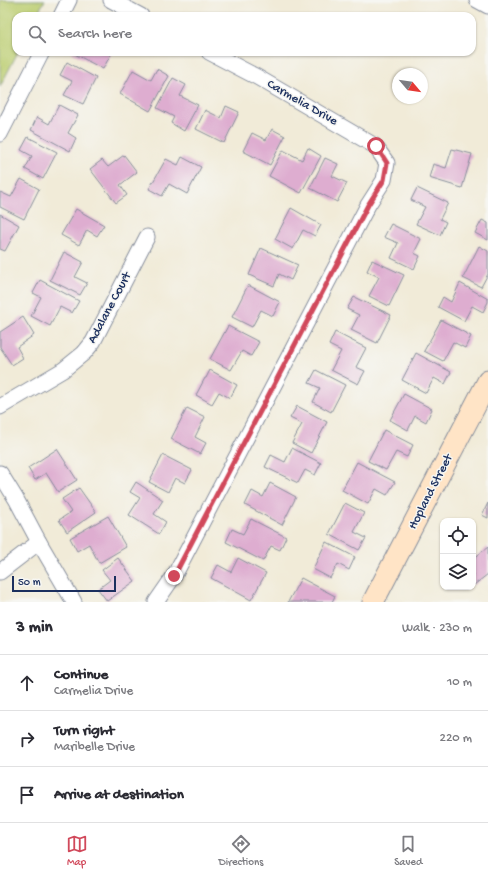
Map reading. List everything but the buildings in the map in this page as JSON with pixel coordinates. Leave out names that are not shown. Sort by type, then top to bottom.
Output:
[{"type":"street","points":[[63,12],[69,0]]},
{"type":"street","points":[[111,0],[134,12]]},
{"type":"street","points":[[477,0],[488,6]]},
{"type":"street","points":[[0,134],[40,56]]},
{"type":"street","name":"Carmelia Drive","points":[[156,602],[174,576],[368,205],[384,180],[387,163],[376,146],[257,77],[217,56]]},
{"type":"street","name":"Adalane Court","points":[[0,407],[63,370],[84,353],[93,342],[147,237]]},
{"type":"street","name":"Hopland Street","points":[[373,602],[488,381]]},
{"type":"street","points":[[0,473],[74,602]]},
{"type":"street","points":[[0,572],[39,542]]},
{"type":"green space","points":[[0,0],[45,0],[38,12],[12,12],[12,56],[16,56],[0,87]]},
{"type":"route","points":[[174,576],[368,205],[384,180],[387,163],[376,146]]}]
